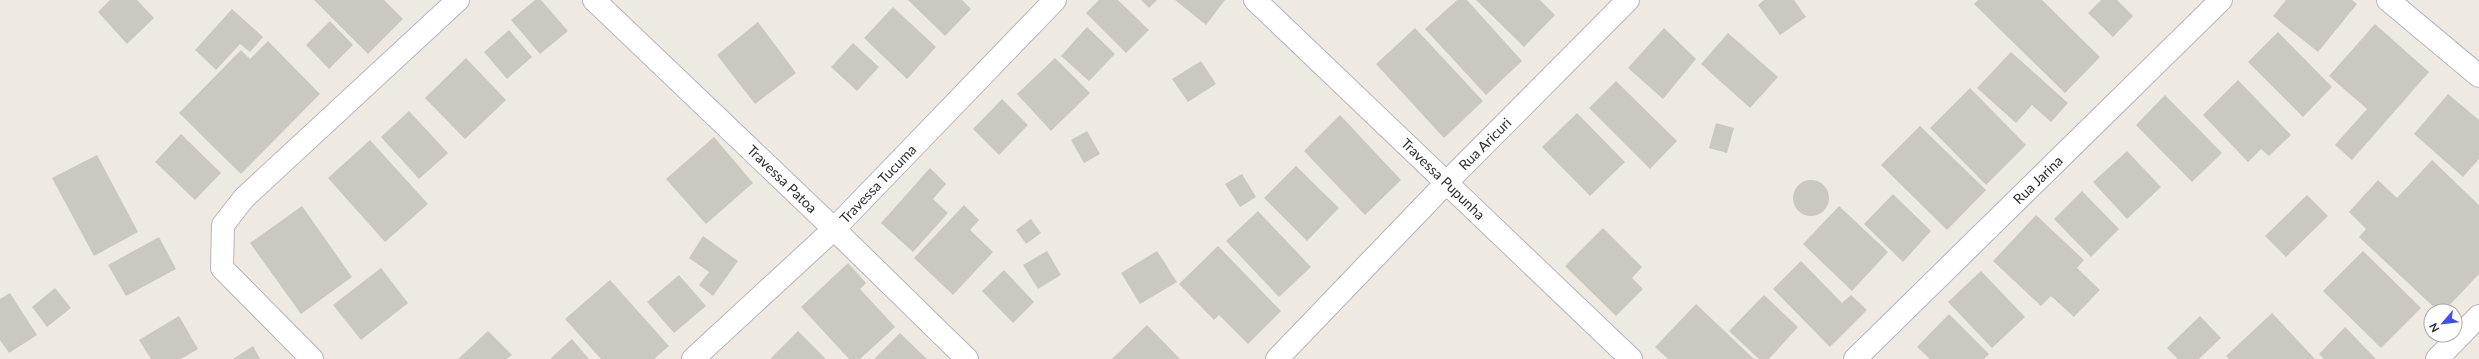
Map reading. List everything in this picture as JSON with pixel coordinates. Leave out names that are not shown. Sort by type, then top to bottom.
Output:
[{"type":"street","points":[[312,359],[222,268],[223,225],[244,198],[458,0]]},
{"type":"street","name":"Travessa Patoa","points":[[594,0],[834,229],[967,359]]},
{"type":"street","name":"Travessa Tucuma","points":[[693,359],[834,229],[1055,0]]},
{"type":"street","name":"Travessa Pupunha","points":[[1254,0],[1447,182],[1631,359]]},
{"type":"street","name":"Rua Aricuri","points":[[1277,359],[1447,182],[1628,0]]},
{"type":"street","name":"Rua Jarina","points":[[1855,359],[2221,0]]},
{"type":"street","points":[[2388,0],[2479,76]]},
{"type":"street","points":[[2437,359],[2479,316]]},
{"type":"building","points":[[110,0],[137,0],[154,18],[127,44],[98,12]]},
{"type":"building","points":[[314,0],[384,0],[403,19],[368,54]]},
{"type":"building","points":[[535,0],[541,0],[568,31],[540,54],[511,20]]},
{"type":"building","points":[[908,0],[962,0],[971,9],[945,36]]},
{"type":"building","points":[[1099,0],[1118,0],[1149,30],[1126,53],[1086,13]]},
{"type":"building","points":[[1141,0],[1157,0],[1149,8]]},
{"type":"building","points":[[1175,0],[1225,0],[1206,25]]},
{"type":"building","points":[[1457,0],[1467,0],[1522,61],[1486,95],[1425,29]]},
{"type":"building","points":[[1476,0],[1540,0],[1555,15],[1524,47]]},
{"type":"building","points":[[1764,0],[1794,0],[1806,17],[1780,35],[1758,5]]},
{"type":"building","points":[[1978,0],[2042,0],[2100,57],[2065,93],[1974,4]]},
{"type":"building","points":[[2101,0],[2117,0],[2133,16],[2113,37],[2088,13]]},
{"type":"building","points":[[2286,0],[2352,0],[2357,4],[2318,52],[2273,16]]},
{"type":"building","points":[[893,7],[936,47],[907,79],[864,38]]},
{"type":"building","points":[[232,9],[263,37],[250,52],[240,44],[216,70],[195,50]]},
{"type":"building","points":[[330,21],[353,45],[329,69],[306,45]]},
{"type":"building","points":[[758,22],[796,73],[755,104],[717,55]]},
{"type":"building","points":[[2375,24],[2429,72],[2352,160],[2335,145],[2367,109],[2329,76]]},
{"type":"building","points":[[1087,27],[1115,54],[1089,81],[1061,56]]},
{"type":"building","points":[[1415,28],[1483,101],[1444,138],[1376,64]]},
{"type":"building","points":[[1664,28],[1696,59],[1663,99],[1628,68]]},
{"type":"building","points":[[509,30],[532,57],[507,79],[484,52]]},
{"type":"building","points":[[2278,32],[2332,87],[2303,117],[2248,62]]},
{"type":"building","points":[[1728,33],[1778,77],[1750,108],[1701,64]]},
{"type":"building","points":[[268,41],[320,94],[241,174],[179,113],[241,50],[250,59]]},
{"type":"building","points":[[853,43],[879,67],[857,91],[831,67]]},
{"type":"building","points":[[2011,52],[2068,103],[2051,122],[2032,105],[2016,123],[1977,88]]},
{"type":"building","points":[[466,58],[506,100],[465,139],[425,98]]},
{"type":"building","points":[[1055,58],[1090,93],[1051,131],[1017,94]]},
{"type":"building","points":[[1201,61],[1216,84],[1188,102],[1172,79]]},
{"type":"building","points":[[2238,80],[2291,135],[2269,156],[2261,149],[2248,162],[2203,115]]},
{"type":"building","points":[[1616,81],[1677,141],[1650,169],[1589,108]]},
{"type":"building","points":[[1970,88],[2026,145],[1986,185],[1930,128]]},
{"type":"building","points":[[2448,94],[2479,120],[2479,159],[2463,177],[2414,134]]},
{"type":"building","points":[[2165,95],[2222,153],[2192,182],[2136,125]]},
{"type":"building","points":[[1002,99],[1028,125],[999,155],[973,129]]},
{"type":"building","points":[[409,111],[448,153],[419,179],[381,137]]},
{"type":"building","points":[[1577,113],[1625,162],[1590,196],[1542,147]]},
{"type":"building","points":[[1340,115],[1401,180],[1365,215],[1304,151]]},
{"type":"building","points":[[1716,123],[1734,128],[1727,153],[1709,148]]},
{"type":"building","points":[[1920,126],[1986,190],[1947,230],[1881,165]]},
{"type":"building","points":[[1087,131],[1100,154],[1084,163],[1071,140]]},
{"type":"building","points":[[181,134],[221,173],[195,200],[155,162]]},
{"type":"building","points":[[714,137],[753,183],[706,224],[666,179]]},
{"type":"building","points":[[370,140],[428,204],[385,242],[328,178]]},
{"type":"building","points":[[2127,151],[2161,187],[2127,219],[2093,182]]},
{"type":"building","points":[[97,155],[138,232],[94,256],[52,178]]},
{"type":"building","points":[[2432,160],[2479,205],[2479,274],[2452,303],[2429,303],[2359,237],[2366,229],[2349,212],[2378,180],[2397,198]]},
{"type":"building","points":[[1296,166],[1339,208],[1307,241],[1264,198]]},
{"type":"building","points":[[930,168],[946,184],[933,199],[948,213],[913,252],[881,223]]},
{"type":"building","points":[[1242,174],[1256,197],[1240,207],[1225,184]]},
{"type":"building","points":[[1815,180],[1824,185],[1828,191],[1828,205],[1824,211],[1815,216],[1807,216],[1798,211],[1794,205],[1793,194],[1798,185],[1804,181]]},
{"type":"building","points":[[2082,191],[2119,229],[2091,257],[2054,219]]},
{"type":"building","points":[[1893,194],[1931,231],[1903,262],[1864,224]]},
{"type":"building","points":[[2307,195],[2328,216],[2286,257],[2265,236]]},
{"type":"building","points":[[964,205],[979,220],[970,230],[993,252],[953,295],[914,258]]},
{"type":"building","points":[[302,206],[352,277],[301,314],[250,243]]},
{"type":"building","points":[[1839,206],[1888,252],[1852,291],[1803,244]]},
{"type":"building","points":[[1258,211],[1311,267],[1279,297],[1226,241]]},
{"type":"building","points":[[2036,215],[2084,260],[2077,268],[2100,290],[2074,317],[2051,296],[2041,306],[1993,261]]},
{"type":"building","points":[[1031,219],[1041,233],[1026,244],[1016,230]]},
{"type":"building","points":[[1603,228],[1642,267],[1632,278],[1643,289],[1616,316],[1565,266]]},
{"type":"building","points":[[703,236],[738,261],[713,296],[699,285],[709,272],[689,258]]},
{"type":"building","points":[[159,237],[176,269],[126,296],[108,265]]},
{"type":"building","points":[[1218,246],[1281,311],[1248,344],[1219,315],[1214,320],[1179,284]]},
{"type":"building","points":[[1047,251],[1061,275],[1038,289],[1023,265]]},
{"type":"building","points":[[1157,251],[1177,282],[1140,304],[1121,273]]},
{"type":"building","points":[[2363,251],[2421,308],[2381,348],[2323,291]]},
{"type":"building","points":[[1801,261],[1842,303],[1851,295],[1867,310],[1830,347],[1773,289]]},
{"type":"building","points":[[848,263],[866,283],[860,289],[895,327],[860,359],[849,359],[801,307]]},
{"type":"building","points":[[381,268],[408,303],[361,340],[333,305]]},
{"type":"building","points":[[1004,270],[1034,302],[1013,323],[982,291]]},
{"type":"building","points":[[1981,271],[2025,317],[1992,348],[1948,302]]},
{"type":"building","points":[[679,275],[706,306],[674,333],[647,302]]},
{"type":"building","points":[[610,280],[669,346],[654,359],[601,359],[565,319]]},
{"type":"building","points":[[55,288],[71,308],[47,327],[32,307]]},
{"type":"building","points":[[10,293],[37,335],[9,353],[0,340],[0,299]]},
{"type":"building","points":[[1764,295],[1798,327],[1769,359],[1759,359],[1729,331]]},
{"type":"building","points":[[1696,304],[1754,359],[1668,359],[1655,347]]},
{"type":"building","points":[[2272,313],[2315,359],[2229,359],[2226,356]]},
{"type":"building","points":[[1949,314],[1989,354],[1984,359],[1930,359],[1917,347]]},
{"type":"building","points":[[179,316],[198,349],[181,359],[151,359],[139,340]]},
{"type":"building","points":[[2200,316],[2221,338],[2199,359],[2178,359],[2167,348]]},
{"type":"building","points":[[1147,325],[1180,359],[1112,359]]},
{"type":"building","points":[[2345,327],[2376,359],[2324,359],[2319,354]]},
{"type":"building","points":[[488,331],[512,355],[507,359],[458,359]]},
{"type":"building","points":[[798,331],[826,359],[770,359]]},
{"type":"building","points":[[900,333],[927,359],[874,359]]},
{"type":"building","points":[[572,339],[589,359],[550,359]]},
{"type":"building","points":[[253,346],[260,359],[233,359]]}]
